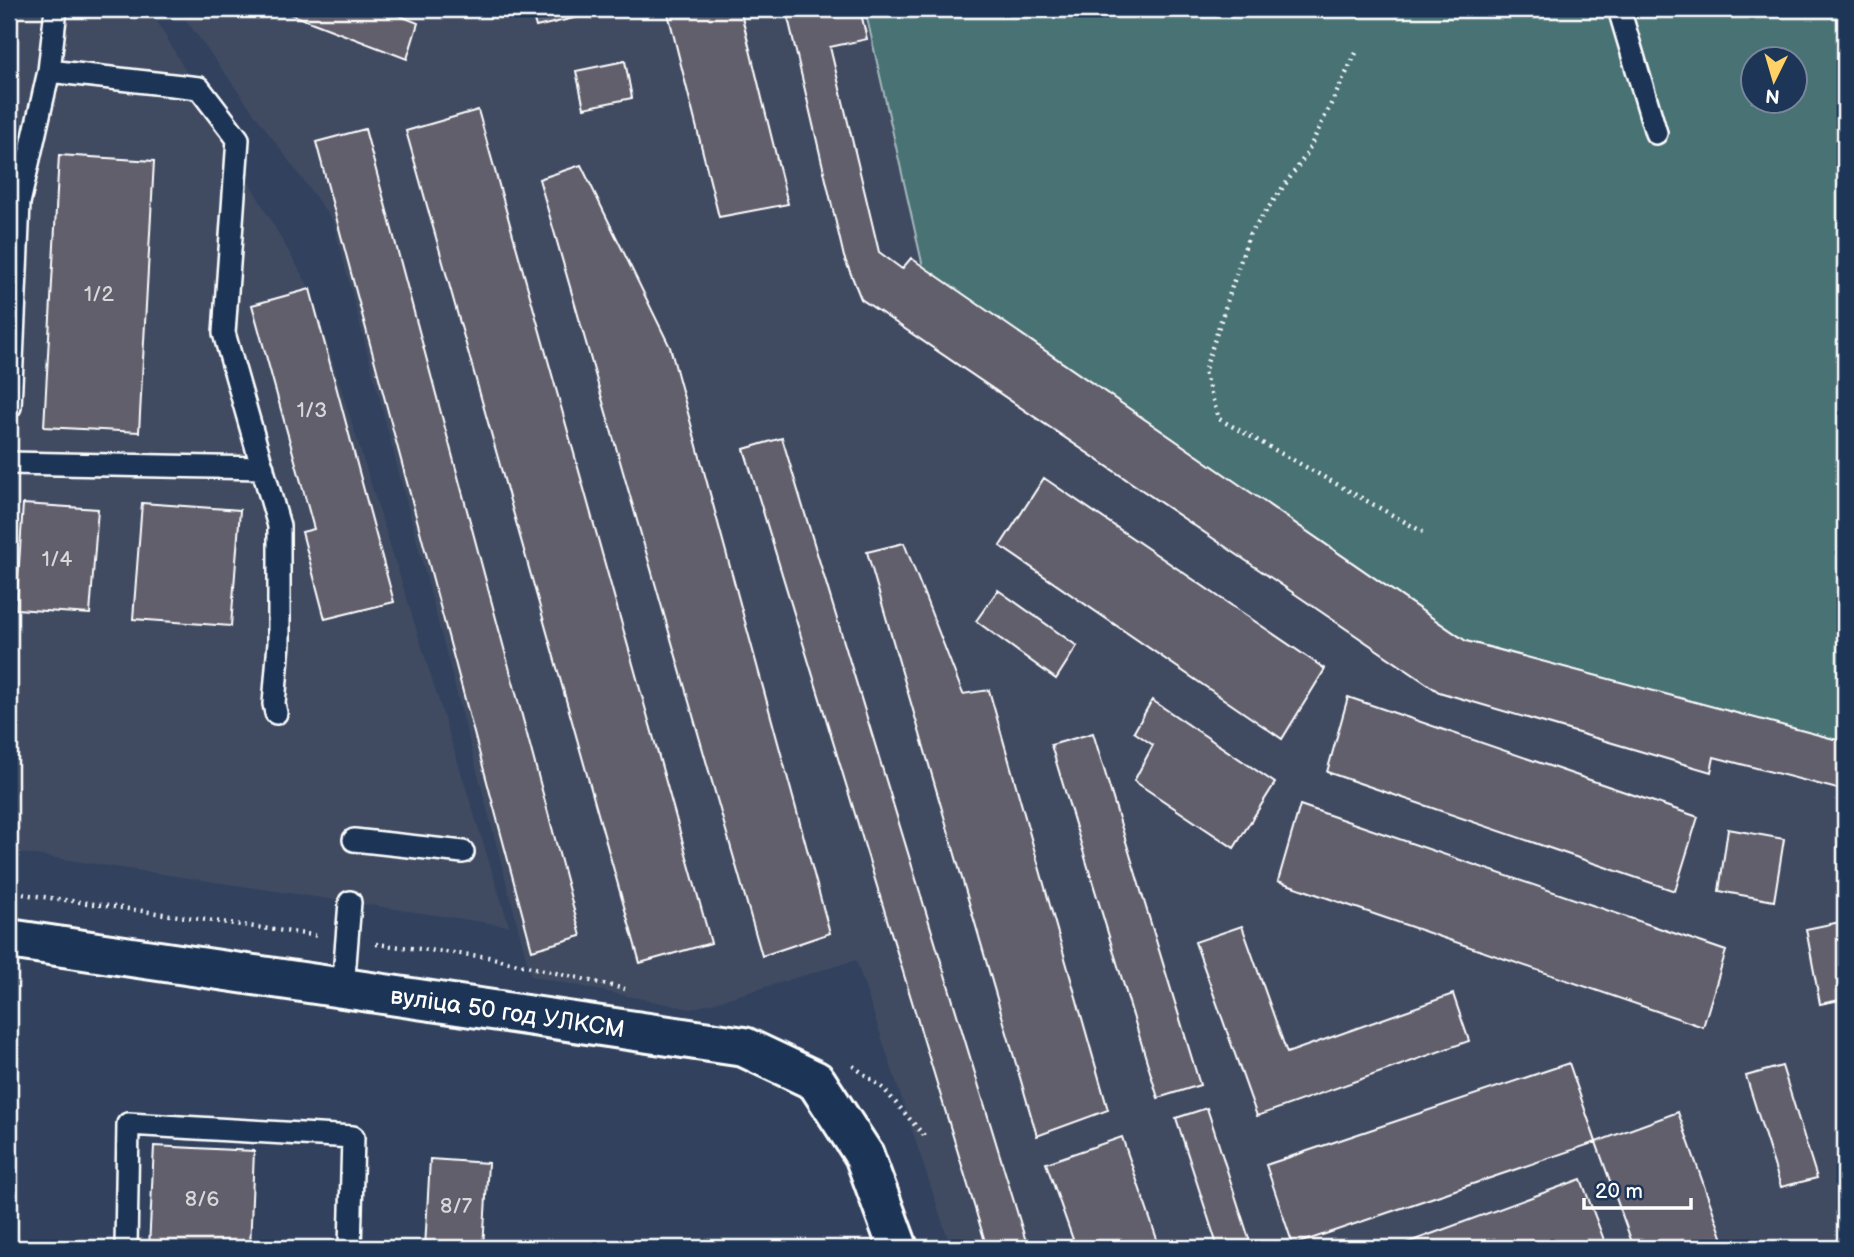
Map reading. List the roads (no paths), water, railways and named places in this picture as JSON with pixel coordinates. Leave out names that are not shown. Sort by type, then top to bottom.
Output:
[{"type":"main road","name":"вуліца 50 год УЛКСМ","points":[[9,939],[744,1047],[816,1081],[864,1155],[898,1248]]},
{"type":"lane","points":[[10,407],[14,202],[49,71],[56,9]]},
{"type":"lane","points":[[1619,9],[1656,133]]},
{"type":"lane","points":[[49,71],[198,88],[238,139],[223,333],[279,526],[279,643],[274,704],[276,713]]},
{"type":"lane","points":[[9,463],[263,468]]},
{"type":"lane","points":[[354,839],[463,852]]},
{"type":"lane","points":[[343,988],[350,902]]},
{"type":"lane","points":[[126,1248],[128,1124],[353,1137],[350,1248]]}]
